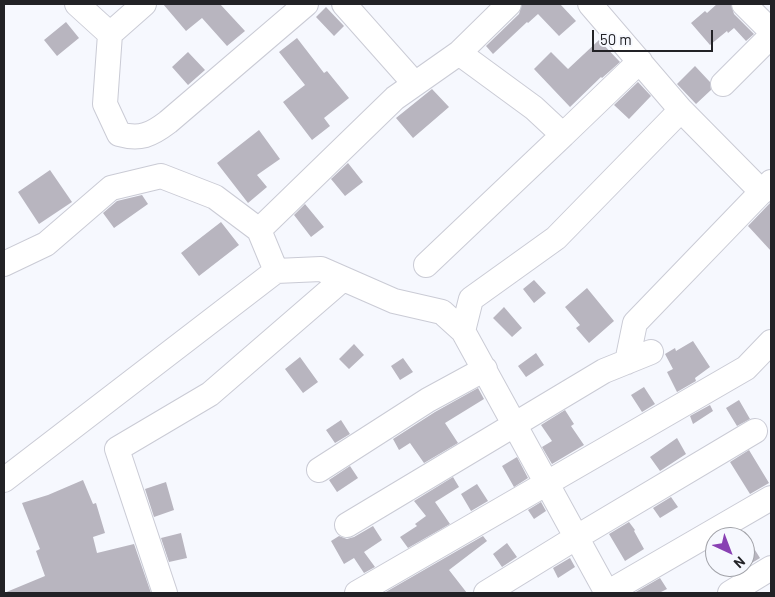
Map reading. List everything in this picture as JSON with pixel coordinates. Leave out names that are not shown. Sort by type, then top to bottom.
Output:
[{"type":"street","points":[[78,4],[110,34]]},
{"type":"street","points":[[144,4],[110,34],[105,104],[119,134],[132,138],[153,133],[168,122],[306,4]]},
{"type":"street","points":[[344,4],[415,84]]},
{"type":"street","points":[[259,230],[395,98],[459,53],[509,4]]},
{"type":"street","points":[[590,4],[681,110],[767,187],[635,323],[626,362]]},
{"type":"street","points":[[744,4],[771,31]]},
{"type":"street","points":[[723,84],[771,36]]},
{"type":"street","points":[[459,53],[534,108],[563,135]]},
{"type":"street","points":[[426,265],[640,62]]},
{"type":"street","points":[[463,331],[471,300],[556,238],[681,110]]},
{"type":"street","points":[[4,264],[46,244],[111,188],[161,176],[215,197],[259,230],[276,271]]},
{"type":"street","points":[[4,480],[276,271],[321,268],[394,301],[442,312],[463,331],[607,593],[771,498]]},
{"type":"street","points":[[165,593],[117,449],[210,394],[343,279]]},
{"type":"street","points":[[357,593],[746,368],[771,342]]},
{"type":"street","points":[[347,525],[604,371],[651,352]]},
{"type":"street","points":[[319,470],[428,400],[485,369]]},
{"type":"street","points":[[486,593],[755,431]]},
{"type":"street","points":[[730,593],[771,568]]},
{"type":"building","points":[[163,4],[220,4],[245,31],[227,46],[202,18],[186,31]]},
{"type":"building","points":[[522,4],[560,4],[576,21],[559,36],[538,14],[493,54],[486,46],[519,14]]},
{"type":"building","points":[[717,4],[731,4],[734,14],[754,34],[746,41],[734,28],[728,33],[727,31],[710,45],[691,23]]},
{"type":"building","points":[[326,7],[344,26],[334,36],[316,17]]},
{"type":"building","points":[[66,22],[79,38],[57,56],[44,40]]},
{"type":"building","points":[[297,38],[324,73],[327,71],[349,98],[324,118],[330,126],[312,140],[283,102],[305,85],[279,52]]},
{"type":"building","points":[[599,40],[620,62],[601,77],[570,107],[534,69],[551,52],[568,69]]},
{"type":"building","points":[[188,52],[205,70],[188,85],[172,67]]},
{"type":"building","points":[[695,66],[710,82],[711,90],[696,104],[677,84]]},
{"type":"building","points":[[638,82],[651,96],[629,119],[614,105]]},
{"type":"building","points":[[432,89],[449,107],[413,138],[396,118]]},
{"type":"building","points":[[259,130],[280,159],[257,175],[267,187],[248,203],[217,163]]},
{"type":"building","points":[[348,163],[363,182],[345,196],[331,179]]},
{"type":"building","points":[[50,170],[72,202],[39,224],[18,192]]},
{"type":"building","points":[[142,195],[148,204],[114,228],[103,213],[117,201]]},
{"type":"building","points":[[771,202],[771,251],[748,226]]},
{"type":"building","points":[[305,204],[324,227],[311,237],[294,215]]},
{"type":"building","points":[[221,222],[239,245],[199,276],[181,253]]},
{"type":"building","points":[[534,280],[546,293],[534,303],[523,289]]},
{"type":"building","points":[[587,288],[614,321],[589,343],[576,328],[580,325],[565,307]]},
{"type":"building","points":[[504,307],[522,328],[512,337],[493,318]]},
{"type":"building","points":[[693,341],[710,367],[695,378],[696,381],[677,392],[667,372],[673,369],[665,354],[675,348],[676,351]]},
{"type":"building","points":[[354,344],[364,355],[349,369],[339,359]]},
{"type":"building","points":[[536,353],[544,365],[526,377],[518,366]]},
{"type":"building","points":[[300,357],[318,382],[303,393],[285,369]]},
{"type":"building","points":[[403,358],[413,372],[400,380],[391,366]]},
{"type":"building","points":[[644,387],[655,404],[642,412],[631,395]]},
{"type":"building","points":[[478,388],[484,399],[445,423],[458,443],[424,463],[410,443],[399,450],[393,439],[435,412]]},
{"type":"building","points":[[739,400],[750,419],[737,426],[726,408]]},
{"type":"building","points":[[710,405],[713,411],[693,424],[690,416]]},
{"type":"building","points":[[565,410],[574,424],[571,426],[584,445],[552,464],[542,447],[552,441],[541,425]]},
{"type":"building","points":[[341,420],[350,434],[335,443],[326,430]]},
{"type":"building","points":[[677,438],[686,454],[660,471],[650,457]]},
{"type":"building","points":[[749,450],[769,483],[750,494],[730,462]]},
{"type":"building","points":[[517,457],[528,478],[514,487],[502,466]]},
{"type":"building","points":[[350,466],[358,478],[337,492],[329,480]]},
{"type":"building","points":[[453,477],[459,487],[435,502],[450,524],[408,548],[400,537],[417,526],[415,524],[426,516],[414,501]]},
{"type":"building","points":[[83,480],[93,504],[96,503],[105,533],[93,537],[97,553],[134,544],[151,593],[4,593],[45,576],[36,551],[40,549],[22,503],[48,495]]},
{"type":"building","points":[[166,482],[174,510],[154,517],[145,489]]},
{"type":"building","points":[[477,484],[488,501],[471,511],[461,494]]},
{"type":"building","points":[[671,497],[678,507],[660,518],[653,508]]},
{"type":"building","points":[[541,502],[546,511],[534,519],[528,510]]},
{"type":"building","points":[[629,522],[644,549],[625,561],[609,534]]},
{"type":"building","points":[[373,526],[382,540],[364,552],[375,567],[364,573],[354,558],[344,564],[331,541],[339,536],[347,539],[354,537]]},
{"type":"building","points":[[181,533],[187,558],[169,562],[161,538]]},
{"type":"building","points":[[483,536],[487,541],[449,570],[467,593],[384,593]]},
{"type":"building","points":[[507,543],[517,557],[502,567],[493,554]]},
{"type":"building","points":[[755,550],[760,558],[755,561]]},
{"type":"building","points":[[570,558],[575,567],[558,578],[553,568]]},
{"type":"building","points":[[660,578],[667,589],[659,593],[634,593]]}]
